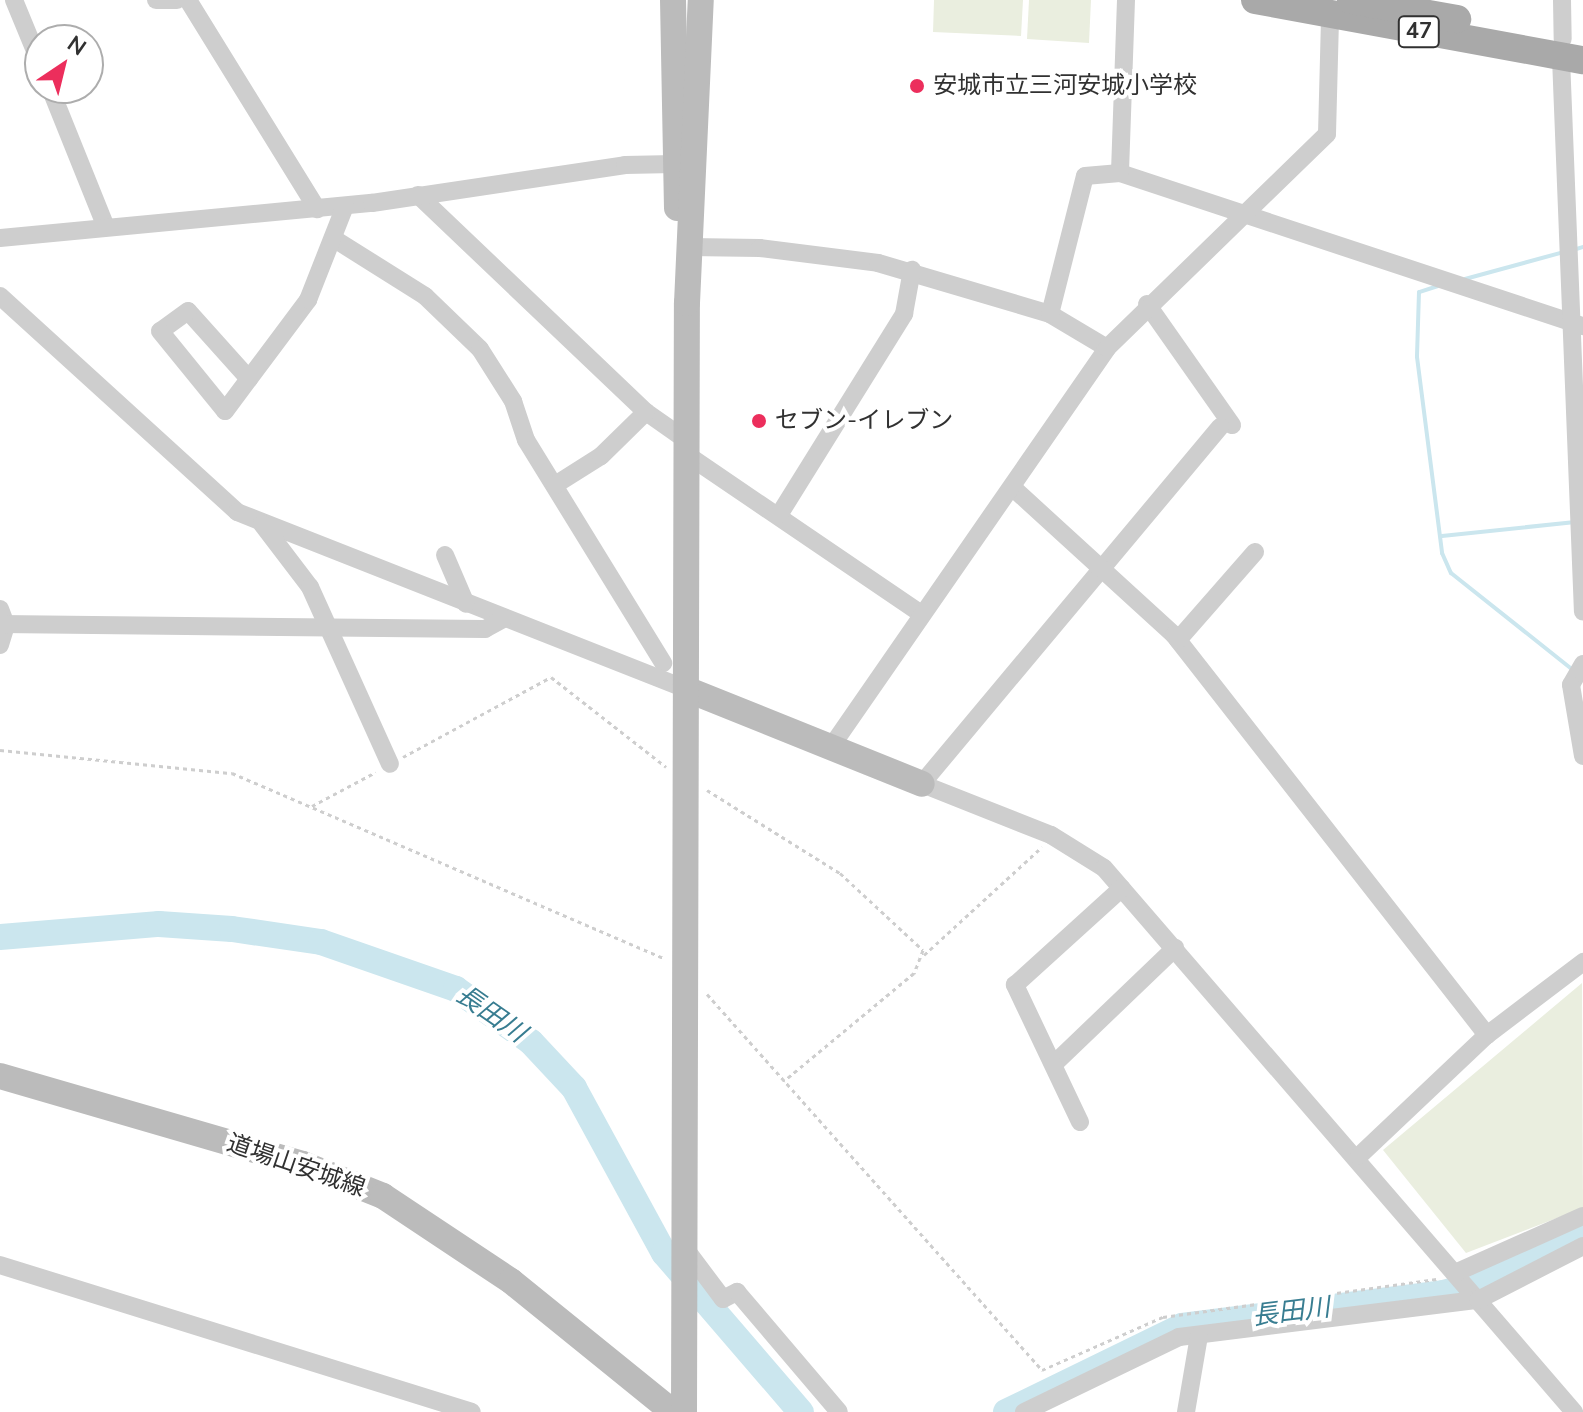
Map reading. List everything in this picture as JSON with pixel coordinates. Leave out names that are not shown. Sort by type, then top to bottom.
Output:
[{"type":"main road","name":"47","points":[[1255,0],[1341,8],[1573,49]]},
{"type":"street","points":[[14,0],[24,24]]},
{"type":"street","points":[[156,0],[177,0]]},
{"type":"street","points":[[188,0],[317,209]]},
{"type":"street","points":[[673,0],[674,164],[687,303]]},
{"type":"street","points":[[684,1412],[680,1340],[687,303],[701,0]]},
{"type":"street","points":[[1120,173],[1126,0]]},
{"type":"street","points":[[1562,0],[1573,49],[1583,612]]},
{"type":"street","points":[[831,747],[1107,348],[1147,304],[1327,134],[1341,8]]},
{"type":"street","points":[[56,104],[106,227]]},
{"type":"street","points":[[0,238],[345,206],[674,164]]},
{"type":"street","points":[[1050,314],[1085,176],[1120,173],[1245,210],[1577,324]]},
{"type":"street","points":[[418,195],[686,447],[921,614]]},
{"type":"street","points":[[249,379],[188,311],[160,331],[225,411],[249,379],[308,300],[336,240],[345,206]]},
{"type":"street","points":[[336,240],[425,296],[480,349],[555,485],[663,663]]},
{"type":"street","points":[[689,247],[760,248],[912,270],[1050,314],[1107,348]]},
{"type":"street","points":[[779,515],[904,314],[912,270]]},
{"type":"street","points":[[0,296],[192,477],[261,523],[1054,836],[1122,888],[1359,1156],[1574,1412]]},
{"type":"street","points":[[922,784],[1226,426],[1147,304]]},
{"type":"street","points":[[555,485],[601,456],[646,412]]},
{"type":"street","points":[[1012,487],[1104,568],[1178,640],[1487,1035]]},
{"type":"street","points":[[261,523],[331,628],[390,764]]},
{"type":"street","points":[[1178,640],[1255,552]]},
{"type":"street","points":[[445,555],[466,604]]},
{"type":"street","points":[[0,645],[2,619],[485,629],[503,619]]},
{"type":"street","points":[[1583,664],[1571,685],[1583,756]]},
{"type":"street","points":[[1080,1122],[1015,985],[1122,888]]},
{"type":"street","points":[[1054,1064],[1175,948]]},
{"type":"street","points":[[1359,1156],[1487,1035],[1583,962]]},
{"type":"street","name":"道場山安城線","points":[[0,1076],[351,1180],[451,1237],[673,1412]]},
{"type":"street","points":[[1458,1276],[1583,1216]]},
{"type":"street","points":[[681,1243],[723,1299],[737,1292],[839,1412]]},
{"type":"street","points":[[1024,1412],[1179,1337],[1476,1297],[1583,1246]]},
{"type":"street","points":[[0,1265],[472,1412]]},
{"type":"street","points":[[1186,1412],[1199,1336]]},
{"type":"path","points":[[312,806],[551,677],[583,708],[685,777],[840,873],[923,950],[914,973],[784,1081]]},
{"type":"path","points":[[0,750],[232,773],[683,967],[1042,1370],[1163,1317],[1458,1276]]},
{"type":"path","points":[[921,958],[1054,836]]},
{"type":"shaded area","points":[[934,0],[1023,0],[1021,36],[933,32]]},
{"type":"shaded area","points":[[1029,0],[1091,0],[1089,43],[1027,39]]},
{"type":"shaded area","points":[[1582,983],[1583,1208],[1466,1253],[1383,1150]]},
{"type":"waterway","points":[[1573,250],[1583,247]]},
{"type":"waterway","points":[[1465,279],[1564,252]]},
{"type":"waterway","points":[[1441,285],[1419,292],[1417,357],[1442,553],[1451,573],[1574,671]]},
{"type":"waterway","points":[[1442,536],[1575,522]]},
{"type":"waterway","name":"長田川","points":[[0,937],[159,924],[232,929],[321,942],[456,989],[531,1042],[574,1088],[664,1253],[801,1412]]},
{"type":"waterway","name":"長田川","points":[[1006,1412],[1182,1326],[1443,1293],[1485,1282],[1583,1234]]},
{"type":"place","name":"安城市立三河安城小学校","points":[[917,86]]},
{"type":"place","name":"セブン-イレブン","points":[[759,421]]}]
